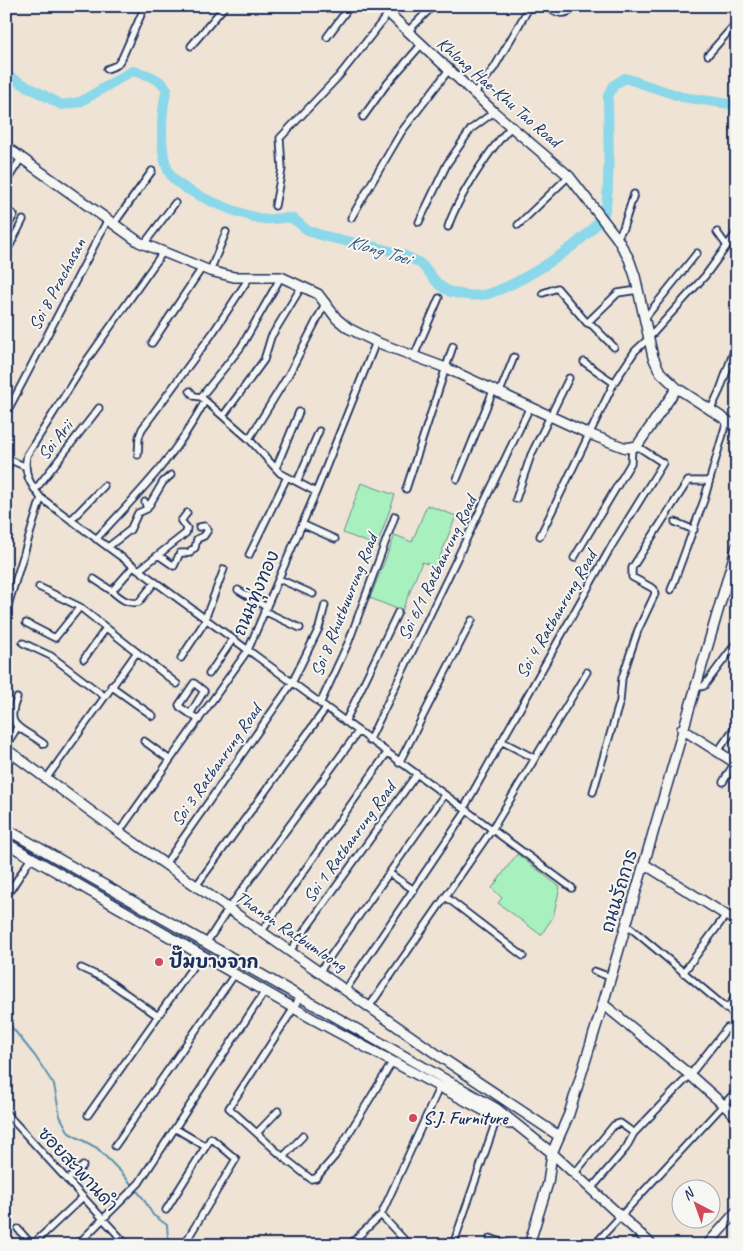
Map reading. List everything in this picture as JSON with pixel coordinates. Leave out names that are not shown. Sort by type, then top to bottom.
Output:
[{"type":"street","points":[[108,69],[117,65],[122,58],[145,6]]},
{"type":"street","points":[[190,46],[225,6]]},
{"type":"street","points":[[327,37],[350,6]]},
{"type":"street","name":"Khlong Hae-Khu Tao Road","points":[[381,6],[448,71],[569,176],[617,238],[629,259],[645,318],[648,339],[660,372],[677,388],[737,427]]},
{"type":"street","points":[[407,32],[433,6]]},
{"type":"street","points":[[474,94],[494,68],[530,6]]},
{"type":"street","points":[[544,6],[564,14],[570,13],[576,6]]},
{"type":"street","points":[[275,206],[282,168],[280,138],[339,76],[388,14]]},
{"type":"street","points":[[708,55],[737,22]]},
{"type":"street","points":[[363,117],[386,85],[421,45]]},
{"type":"street","points":[[351,218],[402,131],[448,71]]},
{"type":"street","points":[[419,222],[435,186],[452,157],[472,129],[494,112]]},
{"type":"street","points":[[448,227],[452,214],[492,148],[512,126]]},
{"type":"street","points":[[6,147],[110,223],[144,244],[206,270],[249,278],[281,277],[318,294],[326,302],[337,319],[348,328],[376,342],[446,368],[589,434],[626,448],[635,447]]},
{"type":"street","points":[[6,182],[22,157]]},
{"type":"street","name":"Soi 8 Prachasan","points":[[6,414],[110,223],[152,170]]},
{"type":"street","points":[[518,225],[569,176]]},
{"type":"street","points":[[617,238],[623,228],[634,194]]},
{"type":"street","points":[[144,244],[174,203]]},
{"type":"street","points":[[6,209],[14,215],[6,229]]},
{"type":"street","points":[[6,252],[23,220]]},
{"type":"street","points":[[152,343],[206,270],[226,232]]},
{"type":"street","points":[[717,232],[727,246]]},
{"type":"street","points":[[540,536],[614,383],[635,351],[705,276],[737,232]]},
{"type":"street","points":[[162,252],[87,360],[27,455],[24,466],[29,483],[41,498],[70,520],[399,763],[493,828],[572,888]]},
{"type":"street","points":[[645,318],[697,253]]},
{"type":"street","points":[[96,539],[164,465],[190,428],[203,399],[241,347],[281,277]]},
{"type":"street","points":[[138,455],[139,437],[142,430],[212,334],[249,278]]},
{"type":"street","points":[[223,416],[264,360],[271,336],[302,286]]},
{"type":"street","points":[[543,292],[557,288],[587,323],[592,325],[614,347]]},
{"type":"street","points":[[587,323],[618,293],[638,290]]},
{"type":"street","points":[[414,356],[439,298]]},
{"type":"street","points":[[249,439],[289,374],[326,302]]},
{"type":"street","name":"ถนนทุ่งทอง","points":[[119,832],[248,650],[316,492],[376,342]]},
{"type":"street","points":[[710,410],[720,390],[737,342]]},
{"type":"street","points":[[406,489],[453,346]]},
{"type":"street","points":[[457,479],[514,357]]},
{"type":"street","points":[[584,362],[614,383]]},
{"type":"street","points":[[516,499],[531,455],[569,378]]},
{"type":"street","points":[[574,558],[630,463],[635,447],[677,388]]},
{"type":"street","points":[[190,391],[194,396],[203,399],[249,439],[287,477],[316,492]]},
{"type":"street","name":"Soi 6/1 Ratbanrung Road","points":[[370,741],[530,407]]},
{"type":"street","name":"Soi Arii","points":[[35,490],[99,408]]},
{"type":"street","points":[[276,468],[299,412]]},
{"type":"street","points":[[671,590],[694,530],[727,420]]},
{"type":"street","points":[[297,482],[319,431]]},
{"type":"street","name":"Soi 4 Ratbanrung Road","points":[[346,989],[414,890],[465,809],[501,741],[612,547],[663,463],[635,447]]},
{"type":"street","points":[[6,474],[8,459],[24,466]]},
{"type":"street","points":[[108,547],[130,530],[138,513],[147,509],[163,482],[170,475]]},
{"type":"street","points":[[249,554],[287,477]]},
{"type":"street","points":[[593,792],[620,700],[622,678],[638,630],[656,592],[632,576],[632,568],[688,482],[708,481]]},
{"type":"street","points":[[70,520],[104,486]]},
{"type":"street","points":[[6,612],[41,498]]},
{"type":"street","points":[[145,502],[147,509]]},
{"type":"street","points":[[112,591],[137,568],[158,555],[186,533],[187,528],[181,521],[187,513]]},
{"type":"street","name":"Soi 8 Rhutbuwrung Road","points":[[196,886],[323,706],[395,516]]},
{"type":"street","points":[[675,522],[694,530]]},
{"type":"street","points":[[302,524],[335,539]]},
{"type":"street","points":[[158,555],[174,566],[180,553],[190,553],[191,550],[196,548],[197,539],[204,536],[208,530],[205,526],[199,527]]},
{"type":"street","name":"ถนนรัถการ","points":[[529,1245],[548,1183],[552,1153],[569,1114],[603,1004],[737,546]]},
{"type":"street","points":[[181,658],[205,619],[224,569]]},
{"type":"street","points":[[94,579],[134,604],[139,602],[155,582]]},
{"type":"street","points":[[279,579],[313,594]]},
{"type":"street","points":[[39,587],[80,607],[177,684]]},
{"type":"street","points":[[238,590],[265,609],[300,628]]},
{"type":"street","name":"Soi 3 Ratbanrung Road","points":[[165,864],[292,683],[319,628],[325,605]]},
{"type":"street","points":[[26,623],[55,638],[80,607]]},
{"type":"street","points":[[344,722],[398,612]]},
{"type":"street","points":[[399,763],[472,620]]},
{"type":"street","points":[[84,659],[106,628]]},
{"type":"street","points":[[208,674],[233,639]]},
{"type":"street","points":[[694,688],[704,686],[737,642]]},
{"type":"street","points":[[23,643],[51,656],[104,696]]},
{"type":"street","points":[[46,779],[137,652]]},
{"type":"street","points":[[369,1007],[493,828],[587,672]]},
{"type":"street","points":[[190,714],[204,691],[194,683],[179,704],[190,714],[198,720]]},
{"type":"street","points":[[111,686],[153,716]]},
{"type":"street","points":[[17,698],[11,714],[13,722],[44,744]]},
{"type":"street","points":[[718,751],[737,724]]},
{"type":"street","points":[[6,748],[18,726]]},
{"type":"street","points":[[682,729],[736,763],[722,782]]},
{"type":"street","points":[[207,942],[228,908],[358,732]]},
{"type":"street","points":[[144,741],[170,760]]},
{"type":"street","points":[[501,741],[534,758]]},
{"type":"street","name":"Thanon Ratbumloong","points":[[6,748],[119,832],[445,1060],[559,1136]]},
{"type":"street","points":[[262,932],[387,753]]},
{"type":"street","name":"Soi 1 Ratbanrung Road","points":[[290,951],[416,775]]},
{"type":"street","points":[[320,971],[444,795]]},
{"type":"street","points":[[6,829],[487,1103],[552,1153],[652,1245]]},
{"type":"street","points":[[6,843],[265,992],[497,1118],[519,1128]]},
{"type":"street","points":[[6,897],[38,848]]},
{"type":"street","points":[[644,864],[737,922]]},
{"type":"street","points":[[389,873],[414,890]]},
{"type":"street","points":[[446,897],[523,956]]},
{"type":"street","points":[[683,973],[726,915]]},
{"type":"street","points":[[626,924],[737,1017]]},
{"type":"street","points":[[88,1115],[201,954]]},
{"type":"street","points":[[81,968],[105,979],[158,1016]]},
{"type":"street","points":[[594,971],[610,977]]},
{"type":"street","points":[[115,1146],[235,974]]},
{"type":"street","points":[[77,1245],[105,1220],[139,1184],[265,992]]},
{"type":"street","points":[[300,996],[229,1108],[283,1157],[311,1179],[316,1178],[335,1156],[393,1061]]},
{"type":"street","points":[[726,1009],[737,996]]},
{"type":"street","points":[[603,1004],[690,1075],[722,1106],[737,1117]]},
{"type":"street","points":[[591,1189],[626,1148],[634,1133],[690,1075],[728,1028]]},
{"type":"street","points":[[428,1068],[445,1060]]},
{"type":"street","points":[[353,1244],[381,1215],[440,1086]]},
{"type":"street","points":[[486,1087],[487,1103]]},
{"type":"street","points":[[594,1245],[737,1090]]},
{"type":"street","points":[[257,1133],[278,1111]]},
{"type":"street","name":"ซอยสะพานดำ","points":[[6,1113],[127,1245]]},
{"type":"street","points":[[453,1245],[497,1118]]},
{"type":"street","points":[[574,1174],[614,1125],[620,1123],[634,1133]]},
{"type":"street","points":[[176,1129],[205,1146]]},
{"type":"street","points":[[283,1157],[302,1136]]},
{"type":"street","points":[[166,1210],[211,1138],[236,1159],[185,1243]]},
{"type":"street","points":[[406,1161],[415,1158]]},
{"type":"street","points":[[67,1180],[84,1166]]},
{"type":"street","points":[[18,1229],[32,1245],[83,1196]]},
{"type":"street","points":[[707,1245],[737,1210]]},
{"type":"street","points":[[381,1215],[409,1245]]},
{"type":"street","points":[[490,1238],[509,1245]]},
{"type":"green space","points":[[361,483],[395,495],[377,546],[343,533]]},
{"type":"green space","points":[[427,505],[456,516],[436,567],[422,562],[402,611],[370,598],[395,535],[412,542]]},
{"type":"green space","points":[[517,854],[560,887],[553,917],[541,935],[498,903],[502,898],[492,888]]},
{"type":"waterway","name":"Klong Toei","points":[[6,75],[62,105],[80,102],[132,71],[151,77],[167,89],[162,121],[164,159],[172,177],[189,190],[215,203],[255,217],[264,219],[290,218],[309,231],[335,239],[392,251],[418,262],[445,289],[471,296],[491,293],[504,288],[554,260],[584,236],[604,213],[608,192],[608,96],[614,85],[625,78],[682,97],[730,104],[737,108]]},
{"type":"waterway","points":[[6,1020],[35,1056],[54,1085],[60,1116],[69,1133],[97,1148],[121,1172],[143,1198],[153,1215],[167,1225],[168,1239],[172,1245]]},
{"type":"place","name":"ปั๊มบางจาก","points":[[159,962]]},
{"type":"place","name":"S.J. Furniture","points":[[413,1118]]}]
